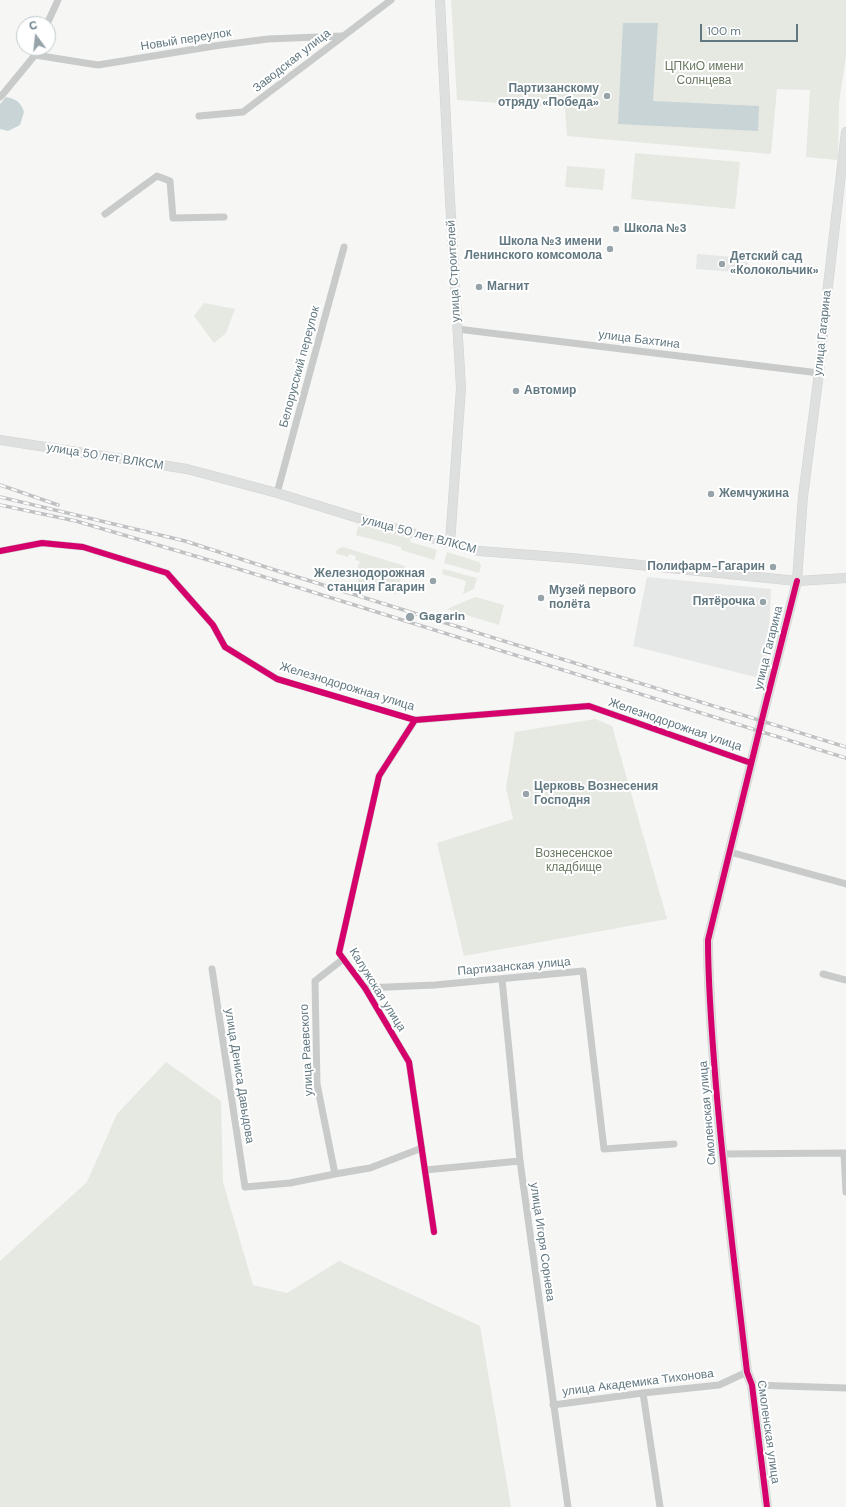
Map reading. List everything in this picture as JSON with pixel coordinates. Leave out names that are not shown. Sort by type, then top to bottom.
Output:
[{"type":"main road","name":"улица Строителей","points":[[440,0],[461,388],[450,542]]},
{"type":"main road","name":"улица Гагарина","points":[[762,721],[797,581],[803,496],[819,373],[846,132]]},
{"type":"main road","name":"улица 50 лет ВЛКСМ","points":[[0,440],[188,469],[277,493],[371,522],[479,551],[571,558],[797,581],[846,578]]},
{"type":"main road","name":"Смоленская улица","points":[[762,721],[708,940],[708,973],[722,1154],[747,1372],[752,1385],[767,1507]]},
{"type":"street","points":[[51,16],[58,0]]},
{"type":"street","name":"Заводская улица","points":[[199,116],[243,112],[390,0]]},
{"type":"street","name":"Новый переулок","points":[[56,56],[98,65],[214,46],[268,39],[342,36]]},
{"type":"street","points":[[0,97],[32,56]]},
{"type":"street","points":[[105,214],[157,176],[170,181],[173,218],[224,217]]},
{"type":"street","name":"Белорусский переулок","points":[[277,493],[344,247]]},
{"type":"street","name":"улица Бахтина","points":[[457,329],[819,373]]},
{"type":"street","name":"Железнодорожная улица","points":[[0,551],[42,543],[83,547],[167,573],[213,625],[225,647],[277,679],[415,720],[589,706],[751,763]]},
{"type":"street","name":"Калужская улица","points":[[415,720],[379,776],[338,953],[364,988],[408,1062],[434,1232]]},
{"type":"street","points":[[730,852],[846,884]]},
{"type":"street","name":"улица Раевского","points":[[335,1174],[317,1084],[315,981],[342,960]]},
{"type":"street","name":"улица Дениса Давыдова","points":[[212,969],[245,1187],[290,1184],[335,1174]]},
{"type":"street","name":"Партизанская улица","points":[[364,988],[435,985],[583,971],[604,1149],[674,1144]]},
{"type":"street","points":[[823,974],[846,980]]},
{"type":"street","name":"улица Игоря Сорнева","points":[[502,979],[520,1161],[568,1507]]},
{"type":"street","points":[[335,1174],[370,1168],[422,1148]]},
{"type":"street","points":[[722,1154],[845,1154],[846,1192]]},
{"type":"street","points":[[425,1170],[520,1161]]},
{"type":"street","name":"улица Академика Тихонова","points":[[553,1405],[719,1385],[747,1372]]},
{"type":"street","points":[[752,1385],[846,1388]]},
{"type":"street","points":[[643,1393],[660,1507]]},
{"type":"shaded area","points":[[623,23],[658,23],[653,101],[759,106],[758,131],[618,124]]},
{"type":"shaded area","points":[[6,97],[18,102],[24,112],[20,125],[8,131],[0,129],[0,104]]},
{"type":"shaded area","name":"Детский сад «Колокольчик»","points":[[697,254],[748,258],[747,273],[696,269]]},
{"type":"shaded area","points":[[647,577],[771,589],[767,680],[633,646]]},
{"type":"green space","name":"ЦПКиО имени Солнцева","points":[[451,0],[846,0],[846,56],[839,103],[838,160],[806,157],[810,90],[777,89],[771,154],[567,136],[565,108],[457,100]]},
{"type":"green space","points":[[635,153],[740,162],[735,209],[631,199]]},
{"type":"green space","points":[[567,166],[605,169],[603,190],[565,187]]},
{"type":"green space","points":[[204,303],[235,309],[226,333],[214,343],[194,316]]},
{"type":"green space","points":[[359,524],[411,539],[410,542],[437,550],[434,560],[401,550],[401,547],[356,535]]},
{"type":"green space","points":[[343,547],[405,566],[396,594],[358,582],[356,573],[360,561],[355,560],[356,556],[349,554],[348,557],[337,554],[336,552],[338,549]]},
{"type":"green space","points":[[447,552],[479,562],[481,565],[479,573],[444,563]]},
{"type":"green space","points":[[443,569],[477,578],[474,589],[463,594],[466,581],[442,574]]},
{"type":"green space","points":[[475,597],[504,605],[499,625],[447,609]]},
{"type":"green space","name":"Вознесенское кладбище","points":[[595,719],[612,726],[667,919],[464,956],[437,843],[513,819],[506,788],[515,732]]},
{"type":"green space","points":[[166,1062],[221,1101],[223,1182],[253,1285],[287,1293],[339,1261],[480,1326],[511,1507],[0,1507],[0,1261],[87,1182],[117,1114]]},
{"type":"railway","points":[[0,485],[58,505]]},
{"type":"railway","points":[[0,497],[185,541],[846,747]]},
{"type":"railway","points":[[0,505],[76,521],[229,566],[846,758]]},
{"type":"cycle path","points":[[0,551],[42,543],[83,547],[167,573],[213,625],[225,647],[277,679],[415,720],[589,706],[751,763]]},
{"type":"cycle path","points":[[767,1507],[752,1385],[747,1372],[730,1229],[716,1086],[708,940],[797,581]]},
{"type":"cycle path","points":[[415,720],[379,776],[339,953],[365,988],[409,1062],[434,1232]]},
{"type":"place","name":"Партизанскому отряду «Победа»","points":[[607,96]]},
{"type":"place","name":"Школа №3","points":[[616,229]]},
{"type":"place","name":"Школа №3 имени Ленинского комсомола","points":[[610,249]]},
{"type":"place","name":"Детский сад «Колокольчик»","points":[[722,264]]},
{"type":"place","name":"Магнит","points":[[479,287]]},
{"type":"place","name":"Автомир","points":[[516,391]]},
{"type":"place","name":"Жемчужина","points":[[711,494]]},
{"type":"place","name":"Полифарм-Гагарин","points":[[773,567]]},
{"type":"place","name":"Железнодорожная станция Гагарин","points":[[433,581]]},
{"type":"place","name":"Музей первого полёта","points":[[541,598]]},
{"type":"place","name":"Пятёрочка","points":[[763,602]]},
{"type":"place","name":"Gagarin","points":[[410,617]]},
{"type":"place","name":"Церковь Вознесения Господня","points":[[526,794]]}]
